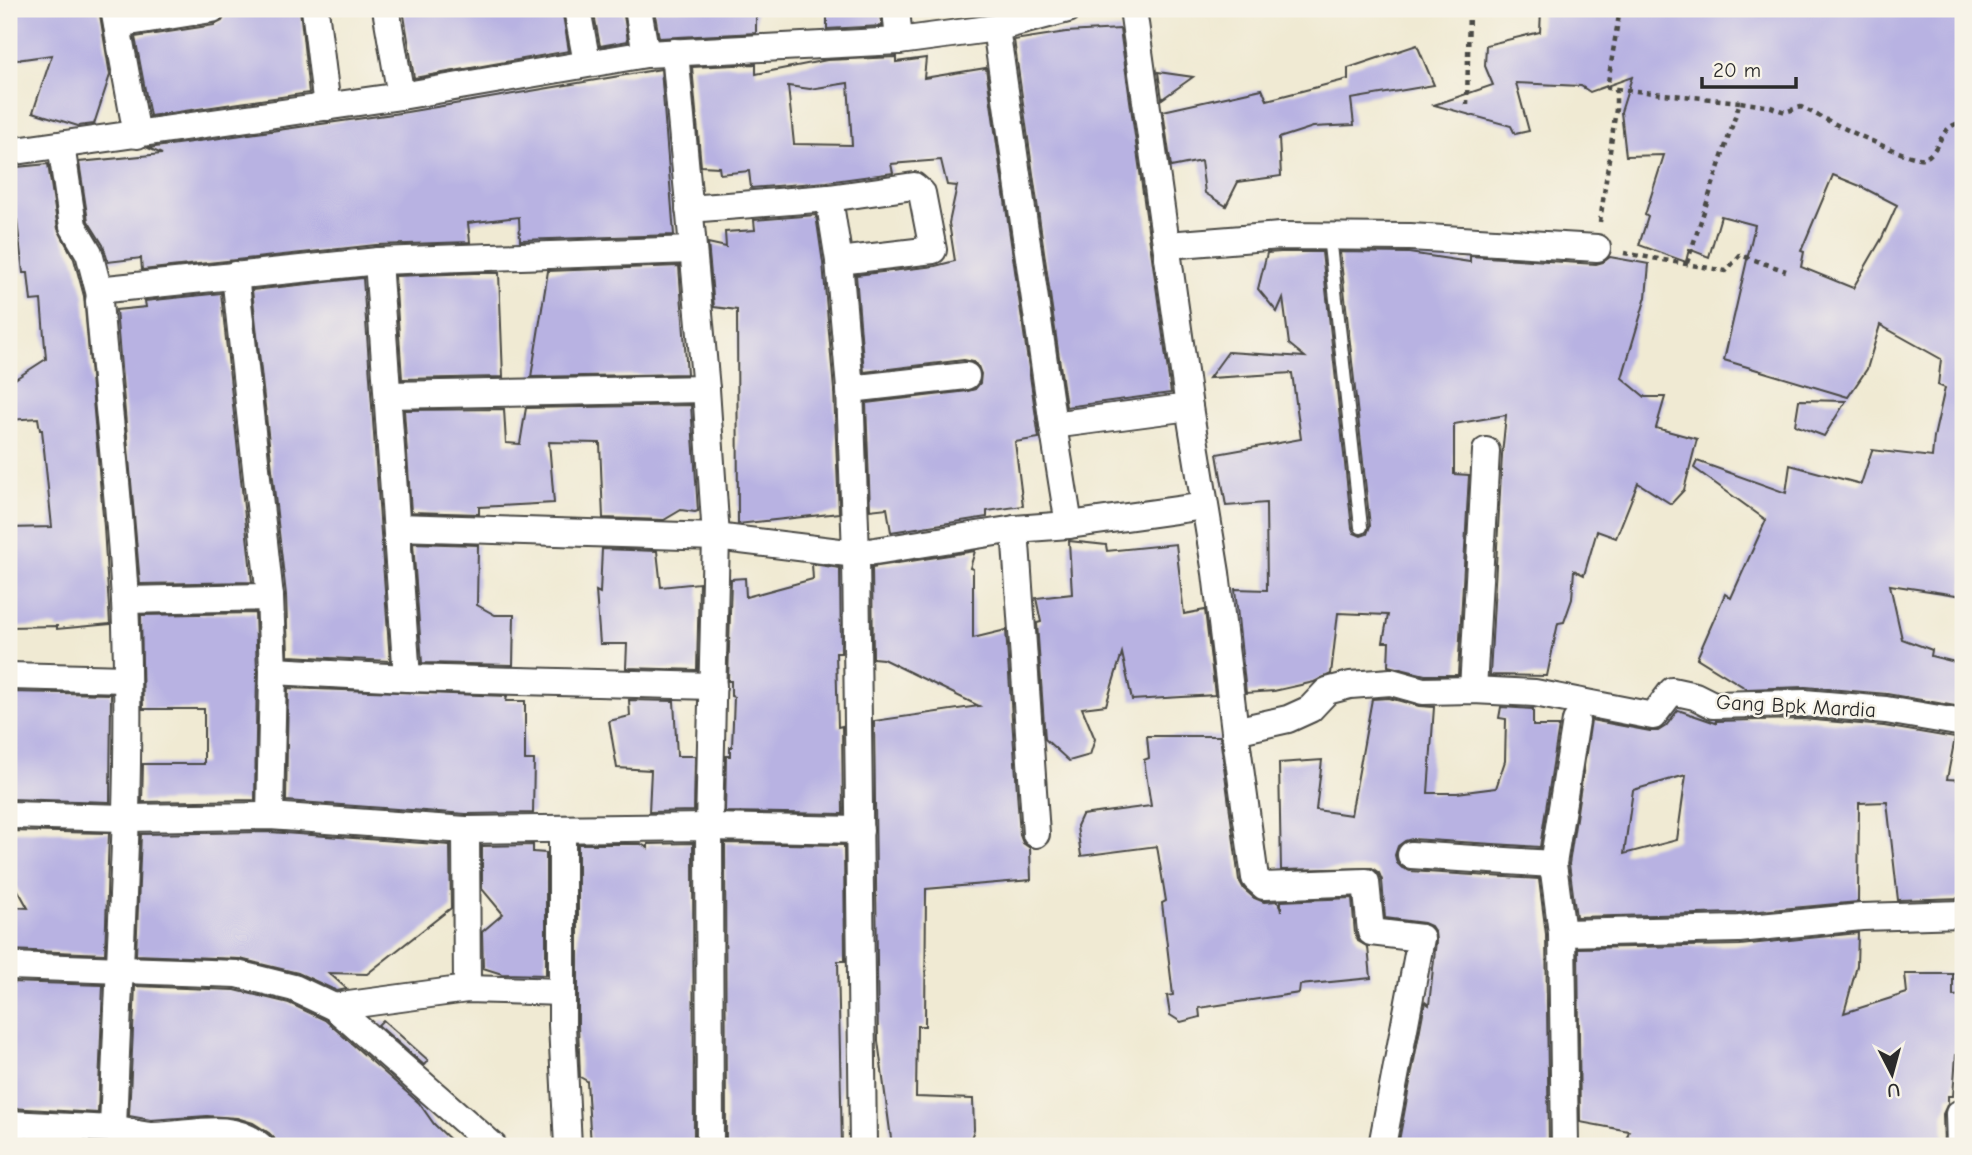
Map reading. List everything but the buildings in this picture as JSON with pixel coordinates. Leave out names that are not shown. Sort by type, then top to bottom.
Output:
[{"type":"street","points":[[137,135],[115,17],[212,9]]},
{"type":"street","points":[[315,9],[327,107]]},
{"type":"street","points":[[386,9],[401,96]]},
{"type":"street","points":[[577,9],[587,63]]},
{"type":"street","points":[[638,9],[646,54]]},
{"type":"street","points":[[895,9],[899,41]]},
{"type":"street","points":[[9,152],[401,96],[646,54],[899,41],[996,28],[1068,9]]},
{"type":"street","points":[[1133,9],[1205,506],[1255,878],[1264,886],[1366,882],[1371,932],[1421,938],[1382,1146]]},
{"type":"street","points":[[996,28],[1069,525]]},
{"type":"street","points":[[675,52],[706,389],[716,537],[709,827],[710,1146]]},
{"type":"street","points":[[61,145],[73,226],[89,254],[100,295],[125,600],[126,818],[113,1129]]},
{"type":"street","points":[[689,209],[829,198],[918,187],[922,193],[933,250],[839,261]]},
{"type":"street","points":[[829,198],[839,261],[850,389],[856,554],[863,1146]]},
{"type":"street","points":[[1168,245],[1280,236],[1329,236],[1410,237],[1597,248]]},
{"type":"street","points":[[100,295],[107,289],[378,261],[692,250]]},
{"type":"street","points":[[378,261],[407,678]]},
{"type":"street","points":[[235,275],[270,597],[273,671],[270,816]]},
{"type":"street","points":[[850,389],[966,376]]},
{"type":"street","points":[[388,395],[706,389]]},
{"type":"street","points":[[1053,425],[1189,407]]},
{"type":"street","points":[[1235,731],[1289,719],[1310,709],[1327,691],[1350,685],[1391,682],[1423,691],[1473,690],[1486,451]]},
{"type":"street","points":[[397,527],[716,537],[856,554],[1015,529],[1069,525],[1205,506]]},
{"type":"street","points":[[1015,529],[1036,834]]},
{"type":"street","points":[[125,600],[270,597]]},
{"type":"street","points":[[273,671],[407,678],[713,686]]},
{"type":"street","points":[[9,676],[127,679]]},
{"type":"street","name":"Gang Bpk Mardia","points":[[1473,690],[1535,693],[1653,716],[1672,691],[1695,696],[1713,705],[1804,703],[1886,710],[1963,723]]},
{"type":"street","points":[[1564,1146],[1562,933],[1553,864],[1576,721]]},
{"type":"street","points":[[9,815],[126,818],[270,816],[466,830],[709,827],[860,830]]},
{"type":"street","points":[[466,830],[467,989]]},
{"type":"street","points":[[562,830],[562,992],[568,1146]]},
{"type":"street","points":[[1411,855],[1553,864]]},
{"type":"street","points":[[1562,933],[1740,929],[1862,917],[1963,914]]},
{"type":"street","points":[[9,967],[237,974],[294,989],[334,1007],[493,1146]]},
{"type":"street","points":[[334,1007],[467,989],[562,992]]},
{"type":"street","points":[[1959,1114],[1960,1146]]},
{"type":"street","points":[[9,1124],[50,1136],[113,1129],[150,1136],[226,1130],[241,1134],[260,1146]]},
{"type":"lane","points":[[1329,236],[1361,527]]},
{"type":"path","points":[[1467,106],[1469,9]]},
{"type":"path","points":[[1620,9],[1607,88],[1740,102],[1785,112],[1801,107],[1847,130],[1918,159],[1926,158],[1932,153],[1949,128],[1963,123]]},
{"type":"path","points":[[1616,89],[1616,109],[1597,248],[1726,271],[1740,255],[1787,271]]},
{"type":"path","points":[[1687,264],[1740,102]]}]
